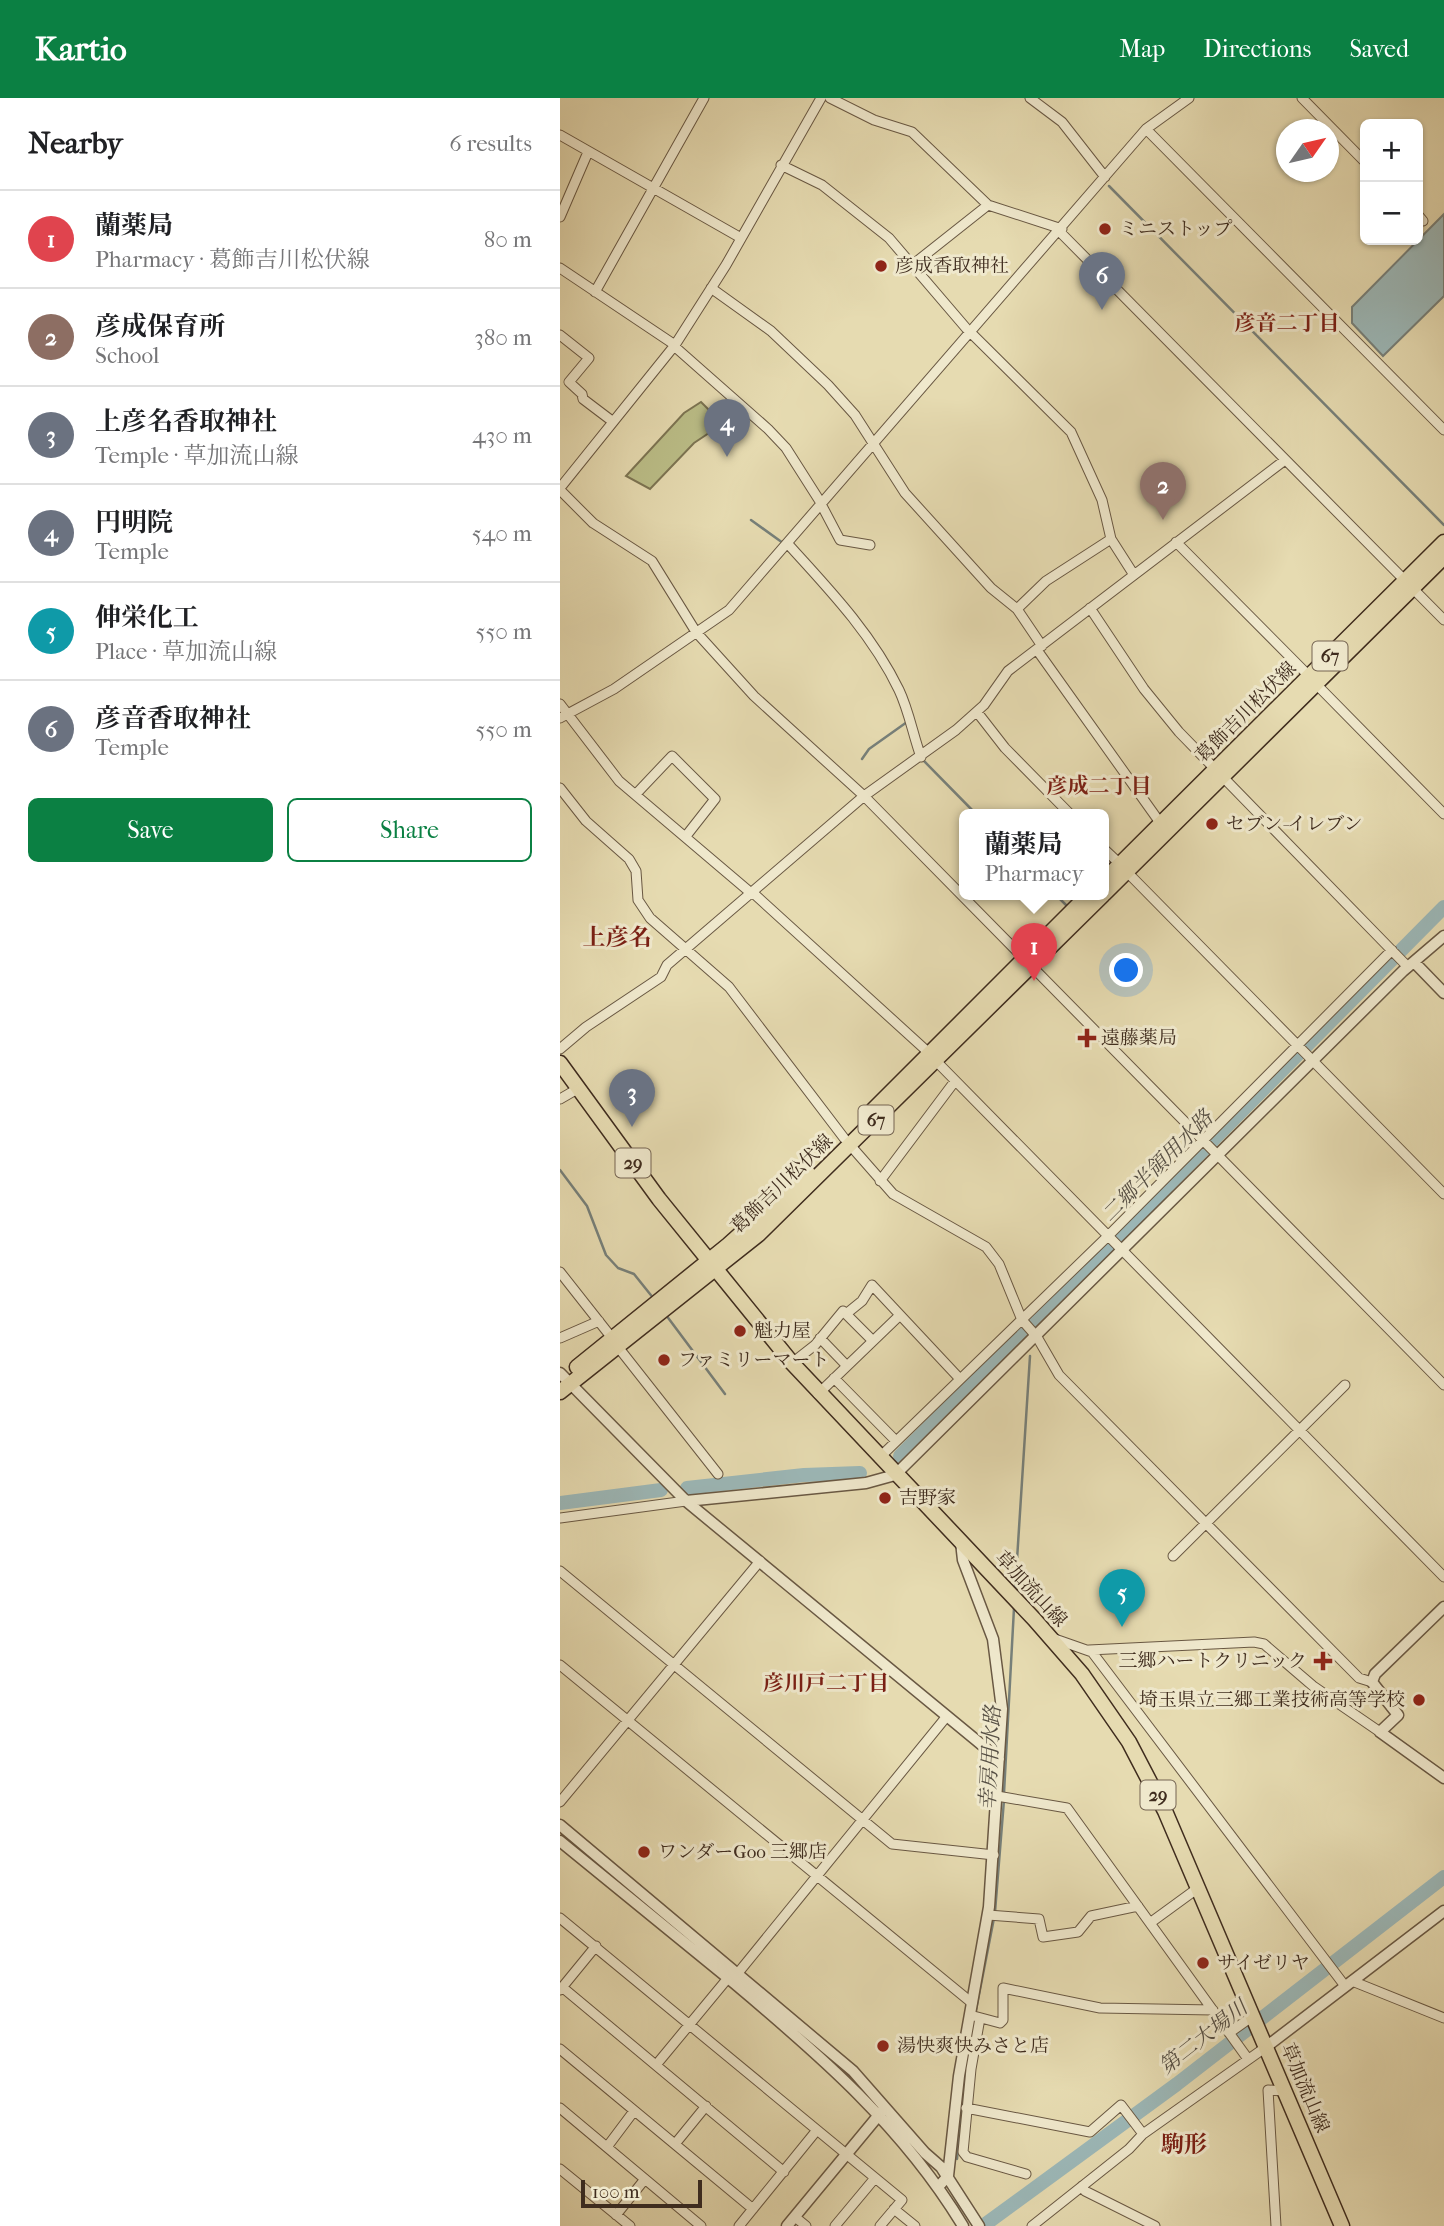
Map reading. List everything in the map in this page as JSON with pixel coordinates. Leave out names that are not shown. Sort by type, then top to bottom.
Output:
[{"type":"main road","name":"葛飾吉川松伏線","points":[[1109,877],[1123,868],[1409,584],[1444,542]]},
{"type":"main road","name":"葛飾吉川松伏線","points":[[1409,584],[1444,557]]},
{"type":"main road","name":"葛飾吉川松伏線","points":[[1109,888],[1161,824],[1219,773]]},
{"type":"main road","name":"葛飾吉川松伏線","points":[[1029,962],[1084,900]]},
{"type":"main road","name":"葛飾吉川松伏線","points":[[563,1382],[713,1266],[847,1142],[1029,962],[1098,900]]},
{"type":"main road","name":"草加流山線","points":[[560,1063],[713,1266],[818,1394],[1016,1599],[1082,1674],[1135,1753],[1165,1811],[1342,2226]]},
{"type":"street","points":[[595,292],[704,98]]},
{"type":"street","points":[[821,98],[741,238],[674,346],[560,489],[593,523],[652,561],[696,632],[754,696],[864,796],[959,892]]},
{"type":"street","points":[[830,98],[874,120],[912,132],[988,205],[1060,230],[1444,620]]},
{"type":"street","points":[[1030,98],[1062,122],[1105,177]]},
{"type":"street","points":[[564,716],[614,689],[729,610],[1146,129],[1189,98]]},
{"type":"street","points":[[1302,98],[1360,157]]},
{"type":"street","points":[[1146,129],[1444,430]]},
{"type":"street","points":[[560,135],[741,238]]},
{"type":"street","points":[[560,218],[588,152]]},
{"type":"street","points":[[781,165],[839,198],[889,239],[972,332],[1071,432],[1102,500],[1111,539],[1134,575]]},
{"type":"street","points":[[911,266],[988,205]]},
{"type":"street","points":[[560,268],[674,346],[768,429],[786,448],[840,540],[870,545]]},
{"type":"street","points":[[711,288],[786,345],[828,385],[874,443],[905,493],[991,588],[1017,609],[1039,648],[1161,824]]},
{"type":"street","points":[[560,335],[589,358],[564,383],[582,394],[583,399],[612,421]]},
{"type":"street","points":[[560,1049],[586,1027],[661,977],[667,965],[864,796],[921,757],[977,712],[1008,671],[1285,460]]},
{"type":"street","points":[[1017,609],[1046,581],[1111,539]]},
{"type":"street","points":[[1176,542],[1444,814]]},
{"type":"street","points":[[788,543],[851,614],[887,666],[902,698],[921,757]]},
{"type":"street","points":[[1090,608],[1144,689],[1219,773],[1402,959],[1444,993]]},
{"type":"street","points":[[560,704],[564,716],[619,781],[752,892],[933,1057],[1444,1577]]},
{"type":"street","points":[[977,712],[1005,748],[1065,809]]},
{"type":"street","points":[[636,794],[672,756],[715,799],[686,836]]},
{"type":"street","points":[[560,788],[586,821],[629,859],[636,871],[638,900],[658,928],[729,987],[880,1181],[893,1194],[986,1247],[999,1264],[1022,1320],[1034,1333],[1059,1375],[1359,1678],[1372,1682],[1398,1715],[1380,1732]]},
{"type":"street","points":[[1109,854],[1444,1194]]},
{"type":"street","points":[[967,900],[1444,1385]]},
{"type":"street","points":[[560,1518],[686,1501],[866,1483],[895,1475],[1034,1333],[1204,1140],[1304,1052],[1402,959],[1444,936]]},
{"type":"street","points":[[879,1458],[1022,1320],[1216,1152],[1304,1052],[1402,959]]},
{"type":"street","points":[[880,1181],[955,1082]]},
{"type":"street","points":[[560,1099],[579,1088]]},
{"type":"street","points":[[560,1272],[719,1474]]},
{"type":"street","points":[[846,1314],[862,1301],[872,1285],[960,1379]]},
{"type":"street","points":[[792,1363],[820,1338],[842,1311],[873,1341]]},
{"type":"street","points":[[818,1394],[899,1315]]},
{"type":"street","points":[[560,1338],[599,1321]]},
{"type":"street","points":[[820,1338],[847,1366]]},
{"type":"street","points":[[834,1378],[896,1441]]},
{"type":"street","points":[[563,1382],[668,1480],[686,1501],[999,1759]]},
{"type":"street","points":[[1173,1556],[1345,1385]]},
{"type":"street","points":[[961,1542],[963,1560],[993,1639],[1002,1709],[999,1759],[1002,1796],[994,1855],[992,1916],[972,2003],[975,2016],[962,2146],[967,2157],[1026,2174]]},
{"type":"street","points":[[560,1802],[760,1561]]},
{"type":"street","points":[[560,1571],[892,1844],[994,1855]]},
{"type":"street","points":[[1372,1682],[1375,1674],[1444,1606]]},
{"type":"street","points":[[1052,1638],[1089,1650],[1254,1642],[1264,1644],[1313,1686],[1444,1778]]},
{"type":"street","points":[[1089,1650],[1336,1974],[1349,1983],[1444,2018]]},
{"type":"street","points":[[560,1665],[972,2003]]},
{"type":"street","points":[[656,2065],[864,1821],[947,1716]]},
{"type":"street","points":[[1002,1796],[1067,1808],[1248,2059]]},
{"type":"street","points":[[560,1825],[733,1975]]},
{"type":"street","points":[[560,1841],[831,2051],[883,2110],[948,2176],[979,2226]]},
{"type":"street","points":[[1150,1923],[1198,1888]]},
{"type":"street","points":[[992,1916],[1038,1919],[1043,1937],[1078,1932],[1091,1916],[1138,1906]]},
{"type":"street","points":[[1032,2226],[1082,2186],[1140,2131],[1248,2059],[1264,2041],[1349,1983],[1444,1911]]},
{"type":"street","points":[[560,1918],[902,2200],[880,2226]]},
{"type":"street","points":[[596,1946],[561,1988],[784,2172]]},
{"type":"street","points":[[975,2016],[1000,2023],[1003,2020],[1003,1988],[1100,2008],[1213,2010]]},
{"type":"street","points":[[939,2186],[948,2176],[959,2076],[975,2016]]},
{"type":"street","points":[[1229,2032],[1253,2016]]},
{"type":"street","points":[[560,2049],[754,2209]]},
{"type":"street","points":[[1276,2226],[1268,2090],[1284,2091]]},
{"type":"street","points":[[966,2108],[1090,2132],[1121,2105],[1140,2131]]},
{"type":"street","points":[[675,2144],[706,2106]]},
{"type":"street","points":[[560,2108],[701,2226]]},
{"type":"street","points":[[806,2226],[791,2221],[883,2110]]},
{"type":"street","points":[[883,2110],[939,2186],[963,2226]]},
{"type":"street","points":[[607,2147],[634,2111]]},
{"type":"street","points":[[739,2226],[817,2130]]},
{"type":"street","points":[[560,2169],[630,2226]]},
{"type":"street","points":[[835,2226],[875,2178]]},
{"type":"street","points":[[617,2215],[645,2179]]},
{"type":"street","points":[[1082,2186],[1085,2191],[1155,2226]]},
{"type":"street","points":[[894,2209],[915,2226]]},
{"type":"green space","points":[[701,402],[709,410],[718,405],[724,411],[717,418],[721,425],[694,443],[650,489],[626,476],[684,413]]},
{"type":"water","points":[[1444,214],[1444,296],[1383,356],[1352,323],[1352,307],[1413,245],[1423,245],[1423,235]]},
{"type":"waterway","points":[[1109,186],[1444,525]]},
{"type":"waterway","points":[[751,520],[783,543]]},
{"type":"waterway","points":[[862,759],[869,749],[907,722]]},
{"type":"waterway","points":[[923,760],[971,809]]},
{"type":"waterway","points":[[1061,900],[1066,905]]},
{"type":"waterway","name":"二郷半領用水路","points":[[900,1456],[1444,907]]},
{"type":"waterway","points":[[560,1170],[587,1206],[606,1255],[618,1268],[634,1274],[654,1299]]},
{"type":"waterway","points":[[666,1315],[725,1394]]},
{"type":"waterway","name":"幸房用水路","points":[[1015,1591],[1030,1356]]},
{"type":"waterway","name":"二郷半領用水路","points":[[687,1488],[804,1475],[860,1473]]},
{"type":"waterway","name":"二郷半領用水路","points":[[560,1503],[661,1490]]},
{"type":"waterway","name":"幸房用水路","points":[[1004,1793],[1014,1608]]},
{"type":"waterway","name":"幸房用水路","points":[[995,1912],[1004,1800]]},
{"type":"waterway","name":"第二大場川","points":[[983,2226],[1177,2084],[1444,1877]]},
{"type":"waterway","name":"幸房用水路","points":[[975,2015],[994,1918]]},
{"type":"waterway","name":"幸房用水路","points":[[957,2159],[965,2070]]},
{"type":"place","name":"ミニストップ","points":[[1105,229]]},
{"type":"place","name":"彦成香取神社","points":[[881,266]]},
{"type":"place","name":"彦音香取神社","points":[[1102,310]]},
{"type":"place","name":"円明院","points":[[727,457]]},
{"type":"place","name":"彦成保育所","points":[[1163,520]]},
{"type":"place","name":"セブン-イレブン","points":[[1212,824]]},
{"type":"place","name":"蘭薬局","points":[[1034,981]]},
{"type":"place","name":"遠藤薬局","points":[[1087,1038]]},
{"type":"place","name":"上彦名香取神社","points":[[632,1127]]},
{"type":"place","name":"魁力屋","points":[[740,1331]]},
{"type":"place","name":"ファミリーマート","points":[[664,1360]]},
{"type":"place","name":"吉野家","points":[[885,1498]]},
{"type":"place","name":"伸栄化工","points":[[1122,1627]]},
{"type":"place","name":"三郷ハートクリニック","points":[[1323,1661]]},
{"type":"place","name":"埼玉県立三郷工業技術高等学校","points":[[1419,1700]]},
{"type":"place","name":"ワンダーGoo 三郷店","points":[[644,1852]]},
{"type":"place","name":"サイゼリヤ","points":[[1203,1963]]},
{"type":"place","name":"湯快爽快みさと店","points":[[883,2046]]},
{"type":"district","name":"彦音二丁目","points":[[1287,323]]},
{"type":"district","name":"彦成二丁目","points":[[1099,786]]},
{"type":"district","name":"上彦名","points":[[617,937]]},
{"type":"district","name":"彦川戸二丁目","points":[[826,1683]]},
{"type":"district","name":"駒形","points":[[1184,2144]]}]
